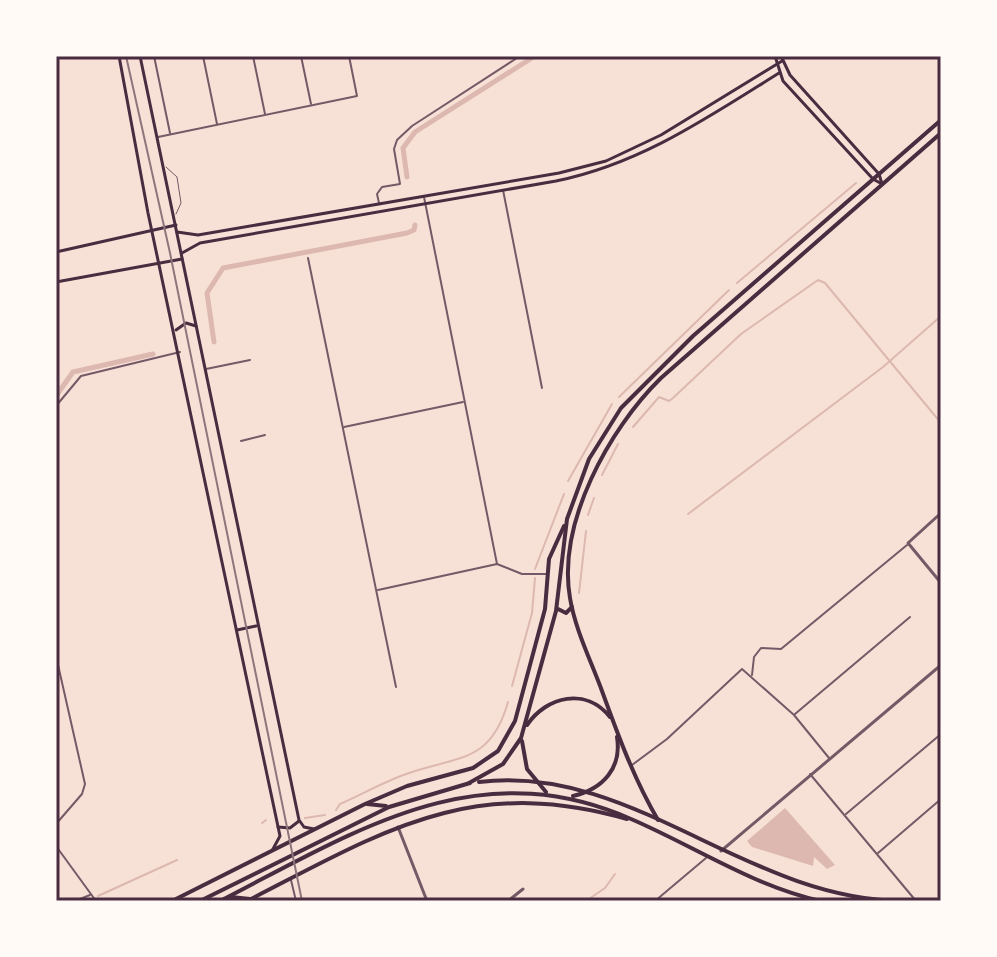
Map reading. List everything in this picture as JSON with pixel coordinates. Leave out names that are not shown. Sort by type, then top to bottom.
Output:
[{"type":"highway","points":[[172,901],[365,804],[407,786],[473,768],[503,746],[514,724],[543,616],[550,555],[589,459],[608,425],[642,384],[693,336],[941,120]]},
{"type":"highway","points":[[658,820],[614,724],[572,607],[569,580],[575,533],[602,453],[636,403],[941,133]]},
{"type":"highway","points":[[739,295],[740,302],[746,303]]},
{"type":"highway","points":[[693,336],[699,338],[700,344]]},
{"type":"highway","points":[[547,793],[535,781],[522,754],[523,733],[557,606],[567,519]]},
{"type":"highway","points":[[557,606],[564,613],[572,607]]},
{"type":"highway","points":[[200,901],[389,807],[469,783],[503,764],[542,708],[568,698],[597,705],[614,724],[618,750],[614,765],[603,782],[588,792],[571,797]]},
{"type":"highway","points":[[469,783],[535,781],[588,792],[797,883],[882,901],[902,901]]},
{"type":"highway","points":[[220,901],[415,807],[483,792],[547,793],[571,797],[644,824],[769,885],[821,901]]},
{"type":"highway","points":[[229,896],[249,900],[398,827],[446,810],[512,803],[585,810],[644,824]]},
{"type":"highway","points":[[365,804],[389,807]]},
{"type":"main road","points":[[119,56],[152,230],[176,330],[278,827],[280,840],[270,851]]},
{"type":"main road","points":[[140,56],[299,820],[304,827],[314,829]]},
{"type":"main road","points":[[775,56],[779,73],[873,179],[882,184]]},
{"type":"main road","points":[[177,232],[193,236],[559,173],[619,156],[661,135],[781,58]]},
{"type":"main road","points":[[779,73],[781,58]]},
{"type":"main road","points":[[781,58],[790,75],[879,174],[882,184]]},
{"type":"main road","points":[[56,282],[160,263],[182,256],[200,243],[578,176],[634,158],[779,73]]},
{"type":"main road","points":[[56,252],[176,225]]},
{"type":"main road","points":[[176,330],[186,323],[196,326]]},
{"type":"main road","points":[[237,630],[248,630],[258,625]]},
{"type":"main road","points":[[278,827],[290,828],[299,820]]},
{"type":"street","points":[[154,56],[170,135]]},
{"type":"street","points":[[203,56],[217,125]]},
{"type":"street","points":[[253,56],[265,115]]},
{"type":"street","points":[[301,56],[311,105]]},
{"type":"street","points":[[157,137],[357,96],[349,56]]},
{"type":"street","points":[[379,204],[378,191],[400,184],[394,149],[407,129],[520,56]]},
{"type":"street","points":[[503,190],[542,388]]},
{"type":"street","points":[[424,196],[497,564]]},
{"type":"street","points":[[308,258],[396,687]]},
{"type":"street","points":[[56,406],[81,376],[180,352]]},
{"type":"street","points":[[205,369],[250,360]]},
{"type":"street","points":[[342,427],[464,401]]},
{"type":"street","points":[[241,441],[265,435]]},
{"type":"street","points":[[751,677],[754,657],[761,648],[781,649],[941,513]]},
{"type":"street","points":[[908,543],[941,583]]},
{"type":"street","points":[[376,590],[497,564],[522,574],[547,574]]},
{"type":"street","points":[[794,715],[910,617]]},
{"type":"street","points":[[56,656],[85,784],[82,794],[56,824]]},
{"type":"street","points":[[721,851],[941,665]]},
{"type":"street","points":[[631,765],[667,739],[742,669],[794,715],[829,758]]},
{"type":"street","points":[[845,814],[941,734]]},
{"type":"street","points":[[810,774],[916,901]]},
{"type":"street","points":[[877,854],[941,799]]},
{"type":"street","points":[[398,827],[427,901]]},
{"type":"street","points":[[56,846],[96,901]]},
{"type":"street","points":[[655,901],[707,857]]},
{"type":"street","points":[[291,879],[296,901]]},
{"type":"street","points":[[508,901],[523,889]]},
{"type":"street","points":[[75,901],[91,894]]},
{"type":"lane","points":[[163,165],[175,173],[180,188],[181,203],[174,217]]},
{"type":"shaded area","points":[[785,808],[835,865],[827,869],[814,857],[813,866],[752,847],[747,841]]},
{"type":"waterway","points":[[407,177],[403,148],[415,132],[535,56]]},
{"type":"waterway","points":[[737,283],[856,183]]},
{"type":"waterway","points":[[214,342],[207,293],[223,268],[407,233],[414,230],[415,225]]},
{"type":"waterway","points":[[633,427],[659,397],[669,401],[741,334],[818,280],[825,283],[941,423]]},
{"type":"waterway","points":[[619,397],[729,290]]},
{"type":"waterway","points":[[688,514],[883,367],[941,316]]},
{"type":"waterway","points":[[56,396],[73,372],[153,354]]},
{"type":"waterway","points":[[568,481],[612,404]]},
{"type":"waterway","points":[[602,475],[618,444]]},
{"type":"waterway","points":[[535,569],[564,494]]},
{"type":"waterway","points":[[588,515],[594,498]]},
{"type":"waterway","points":[[579,593],[586,531]]},
{"type":"waterway","points":[[512,686],[532,613],[535,578]]},
{"type":"waterway","points":[[336,810],[340,804],[391,780],[457,759],[482,747],[501,722],[508,702]]},
{"type":"waterway","points":[[305,818],[325,815]]},
{"type":"waterway","points":[[262,823],[266,820]]},
{"type":"waterway","points":[[98,896],[177,860]]},
{"type":"waterway","points":[[586,901],[605,888],[615,874]]},
{"type":"railway","points":[[126,56],[170,253],[302,901]]}]
